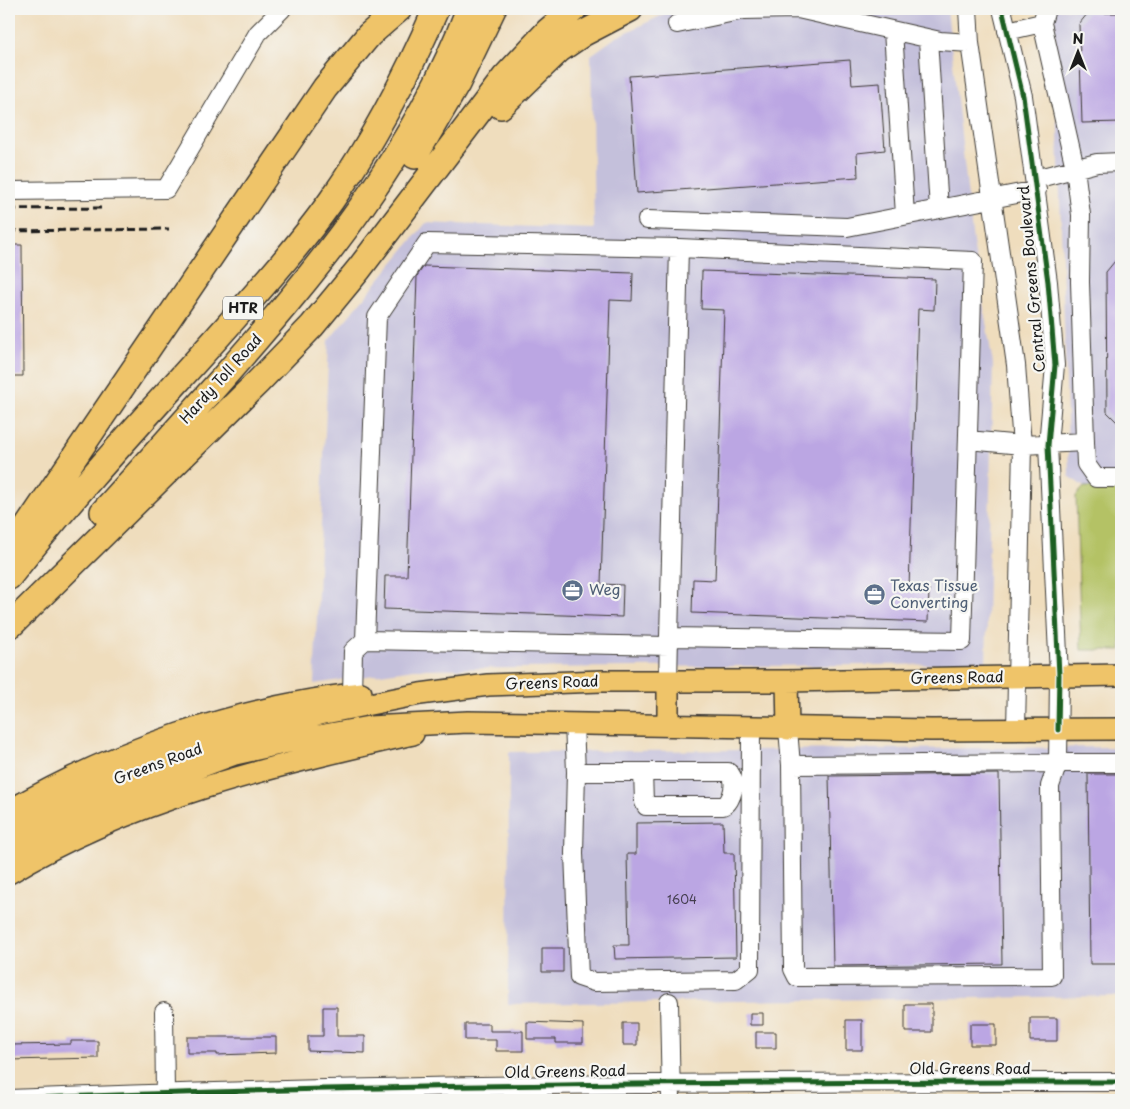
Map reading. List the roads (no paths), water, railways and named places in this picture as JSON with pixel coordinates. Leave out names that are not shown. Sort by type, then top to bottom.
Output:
[{"type":"highway","points":[[9,553],[325,88],[369,35],[399,9]]},
{"type":"highway","points":[[300,241],[381,93],[417,9]]},
{"type":"highway","name":"Hardy Toll Road","points":[[9,577],[46,530],[300,241],[364,151],[400,86],[436,9]]},
{"type":"highway","name":"Hardy Toll Road","points":[[11,626],[80,538],[309,279],[360,212],[406,139],[428,98],[470,9]]},
{"type":"highway","points":[[309,279],[347,244],[364,224],[416,153],[457,84],[493,9]]},
{"type":"highway","points":[[11,626],[290,350],[335,300],[411,203],[505,77],[548,31],[574,9]]},
{"type":"highway","points":[[411,203],[465,142],[536,70],[559,50],[584,33],[630,9]]},
{"type":"main road","name":"Greens Road","points":[[9,831],[109,781],[182,754],[320,714],[420,694],[488,685],[602,680],[787,681],[1121,675]]},
{"type":"main road","points":[[668,681],[668,725]]},
{"type":"main road","points":[[787,681],[788,728]]},
{"type":"main road","points":[[9,812],[133,751],[229,718],[316,698],[416,687],[488,685]]},
{"type":"main road","name":"Greens Road","points":[[9,851],[116,798],[235,754],[296,740],[369,727],[468,722],[750,728],[1121,729]]},
{"type":"main road","points":[[9,873],[125,814],[173,796],[346,750],[468,722]]},
{"type":"street","points":[[9,191],[166,189],[258,33],[282,9]]},
{"type":"street","points":[[677,24],[744,10],[798,9],[928,38],[955,43],[970,43]]},
{"type":"street","name":"Central Greens Boulevard","points":[[968,9],[970,43],[1016,364],[1022,445],[1016,729]]},
{"type":"street","name":"Central Greens Boulevard","points":[[791,765],[793,969],[797,977],[1052,976],[1050,786],[1058,763],[1058,675],[1048,445],[1055,365],[1036,185],[1023,96],[1002,9]]},
{"type":"street","points":[[1007,31],[1044,16],[1075,168],[1081,215],[1080,282],[1086,464],[1096,478],[1121,478]]},
{"type":"street","points":[[893,31],[905,216]]},
{"type":"street","points":[[928,38],[939,209]]},
{"type":"street","points":[[646,220],[846,227],[993,198],[1036,185],[1075,168],[1097,162],[1121,162]]},
{"type":"street","points":[[365,640],[377,317],[427,243],[680,248],[973,261],[1002,259]]},
{"type":"street","points":[[668,681],[680,248]]},
{"type":"street","points":[[352,694],[353,651],[365,640],[962,641],[973,261]]},
{"type":"street","points":[[968,440],[1022,445],[1085,442]]},
{"type":"street","points":[[574,723],[576,772],[574,853],[579,977],[594,982],[736,980],[750,969],[750,728]]},
{"type":"street","points":[[788,728],[791,765],[1121,763]]},
{"type":"street","points":[[576,772],[643,772],[728,772],[733,777],[732,797],[728,804],[723,806],[646,806],[644,802],[643,772]]},
{"type":"street","points":[[669,1002],[671,1100]]},
{"type":"street","points":[[164,1012],[165,1093]]},
{"type":"street","name":"Old Greens Road","points":[[9,1099],[165,1093],[671,1082],[1121,1082]]},
{"type":"railway","points":[[9,209],[101,208]]},
{"type":"railway","points":[[9,231],[169,229]]},
{"type":"place","name":"Weg","points":[[573,590]]},
{"type":"place","name":"Texas Tissue Converting","points":[[874,595]]}]
